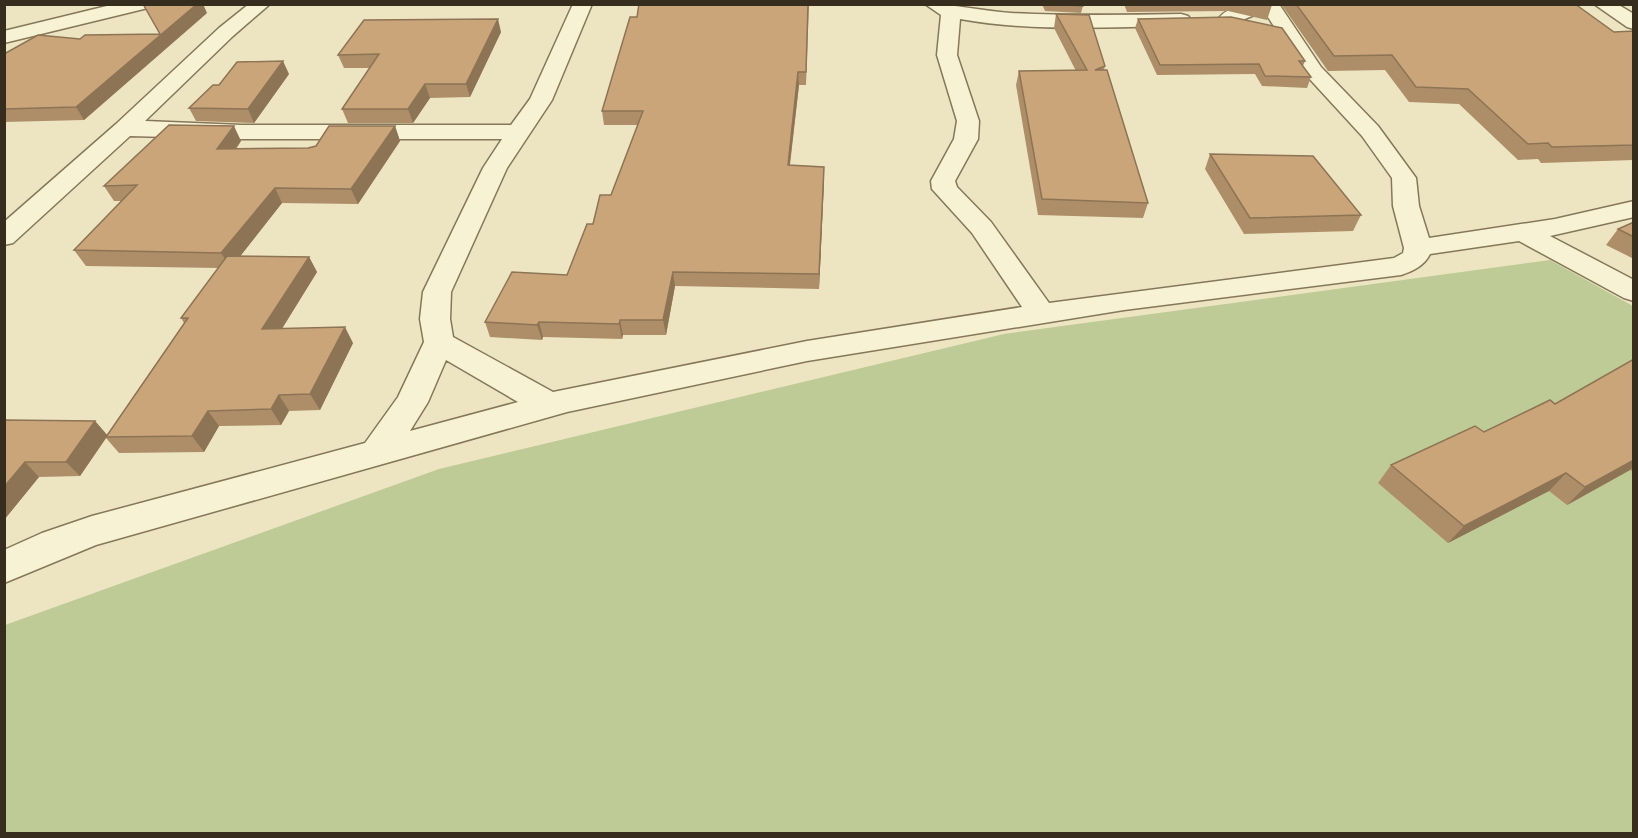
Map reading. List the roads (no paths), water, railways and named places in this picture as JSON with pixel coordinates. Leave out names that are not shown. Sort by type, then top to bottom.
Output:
[{"type":"street","points":[[4,37],[141,4]]},
{"type":"street","points":[[4,237],[124,129],[226,32],[261,4]]},
{"type":"street","points":[[377,452],[412,402],[439,342],[435,319],[437,292],[495,168],[542,100],[583,4]]},
{"type":"street","points":[[1228,19],[1267,4],[1313,71],[1370,131],[1404,178],[1406,206],[1416,253]]},
{"type":"street","points":[[1603,4],[1634,23]]},
{"type":"street","points":[[1042,314],[982,228],[945,189],[943,180],[966,139],[968,121],[946,56],[942,9],[1077,21],[1228,19],[1287,32]]},
{"type":"street","points":[[4,20],[35,30]]},
{"type":"street","points":[[124,129],[156,128],[242,132],[518,132]]},
{"type":"street","points":[[4,567],[55,544],[92,531],[549,405],[807,351],[1124,301],[1401,266],[1416,253],[1521,231],[1564,225],[1634,209]]},
{"type":"street","points":[[1521,231],[1634,292]]},
{"type":"street","points":[[439,342],[549,405]]}]
